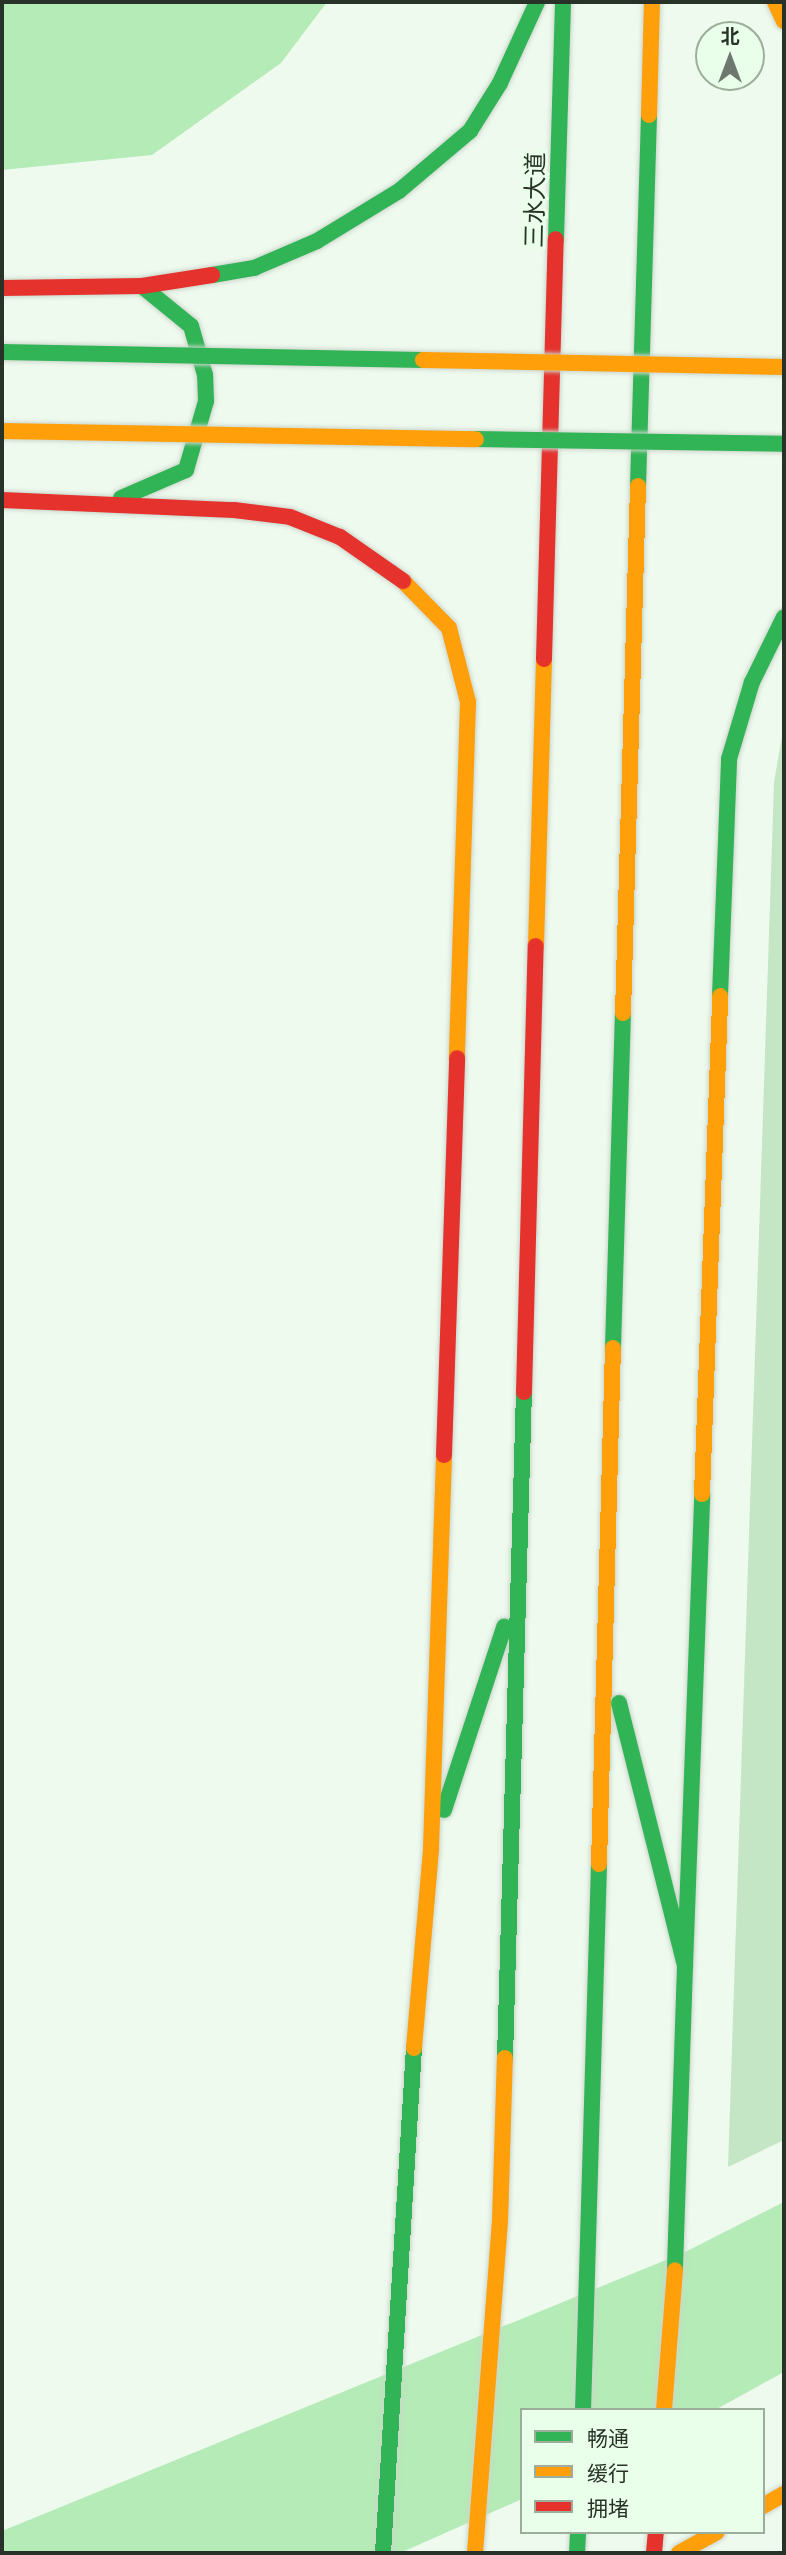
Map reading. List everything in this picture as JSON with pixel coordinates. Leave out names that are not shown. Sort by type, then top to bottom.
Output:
[{"type":"main road","points":[[2,288],[142,286],[254,268],[317,241],[399,191],[470,131],[499,83],[537,2]]},
{"type":"main road","name":"三水大道","points":[[475,2553],[500,2222],[564,2]]},
{"type":"main road","points":[[583,2408],[608,1658],[652,2]]},
{"type":"main road","points":[[775,2],[784,21]]},
{"type":"main road","points":[[109,502],[186,470],[206,401],[205,375],[191,326],[142,286]]},
{"type":"main road","points":[[2,352],[784,367]]},
{"type":"main road","points":[[2,431],[784,444]]},
{"type":"main road","points":[[2,500],[109,502],[290,517],[340,537],[397,574],[449,628],[468,702],[431,1848],[393,2329],[383,2553]]},
{"type":"main road","points":[[664,2408],[679,2210],[685,1966],[729,759],[752,682],[784,617]]},
{"type":"main road","points":[[431,1848],[517,1586]]},
{"type":"main road","points":[[608,1658],[685,1966]]},
{"type":"main road","points":[[765,2505],[784,2494]]},
{"type":"main road","points":[[578,2534],[578,2553]]},
{"type":"main road","points":[[654,2553],[656,2534]]},
{"type":"main road","points":[[679,2553],[713,2534]]},
{"type":"shaded area","points":[[2,2],[327,2],[281,63],[152,155],[2,170]]},
{"type":"shaded area","points":[[784,725],[784,2140],[728,2167],[774,782]]},
{"type":"shaded area","points":[[784,2202],[784,2372],[719,2408],[520,2408],[520,2500],[400,2553],[2,2553],[2,2531],[683,2253]]},
{"type":"traffic: fast","points":[[212,275],[254,268],[317,241],[399,191],[470,131],[500,83],[537,2]]},
{"type":"traffic: fast","points":[[556,239],[563,2]]},
{"type":"traffic: fast","points":[[638,486],[649,115]]},
{"type":"traffic: fast","points":[[121,498],[186,470],[206,401],[205,375],[191,326],[142,286]]},
{"type":"traffic: fast","points":[[2,352],[423,360]]},
{"type":"traffic: fast","points":[[476,439],[784,444]]},
{"type":"traffic: fast","points":[[720,996],[729,759],[752,682],[784,617]]},
{"type":"traffic: fast","points":[[613,1348],[623,1013]]},
{"type":"traffic: fast","points":[[505,2058],[524,1392]]},
{"type":"traffic: fast","points":[[685,1966],[702,1494]]},
{"type":"traffic: fast","points":[[444,1810],[504,1627]]},
{"type":"traffic: fast","points":[[619,1703],[685,1966],[675,2270]]},
{"type":"traffic: fast","points":[[583,2408],[599,1864]]},
{"type":"traffic: fast","points":[[383,2553],[414,2048]]},
{"type":"traffic: fast","points":[[577,2553],[578,2534]]},
{"type":"traffic: slow","points":[[649,115],[652,2]]},
{"type":"traffic: slow","points":[[775,2],[784,21]]},
{"type":"traffic: slow","points":[[423,360],[784,367]]},
{"type":"traffic: slow","points":[[2,431],[476,439]]},
{"type":"traffic: slow","points":[[623,1013],[638,486]]},
{"type":"traffic: slow","points":[[403,581],[449,628],[468,702],[457,1058]]},
{"type":"traffic: slow","points":[[536,946],[544,659]]},
{"type":"traffic: slow","points":[[702,1494],[720,996]]},
{"type":"traffic: slow","points":[[599,1864],[613,1348]]},
{"type":"traffic: slow","points":[[414,2048],[431,1848],[444,1455]]},
{"type":"traffic: slow","points":[[475,2553],[500,2222],[505,2058]]},
{"type":"traffic: slow","points":[[664,2408],[675,2270]]},
{"type":"traffic: slow","points":[[765,2505],[784,2494]]},
{"type":"traffic: slow","points":[[679,2553],[713,2534]]},
{"type":"traffic: jam","points":[[544,659],[556,239]]},
{"type":"traffic: jam","points":[[2,288],[142,286],[212,275]]},
{"type":"traffic: jam","points":[[2,500],[234,510],[290,517],[340,537],[403,581]]},
{"type":"traffic: jam","points":[[524,1392],[536,946]]},
{"type":"traffic: jam","points":[[444,1455],[457,1058]]},
{"type":"traffic: jam","points":[[654,2553],[656,2534]]}]
